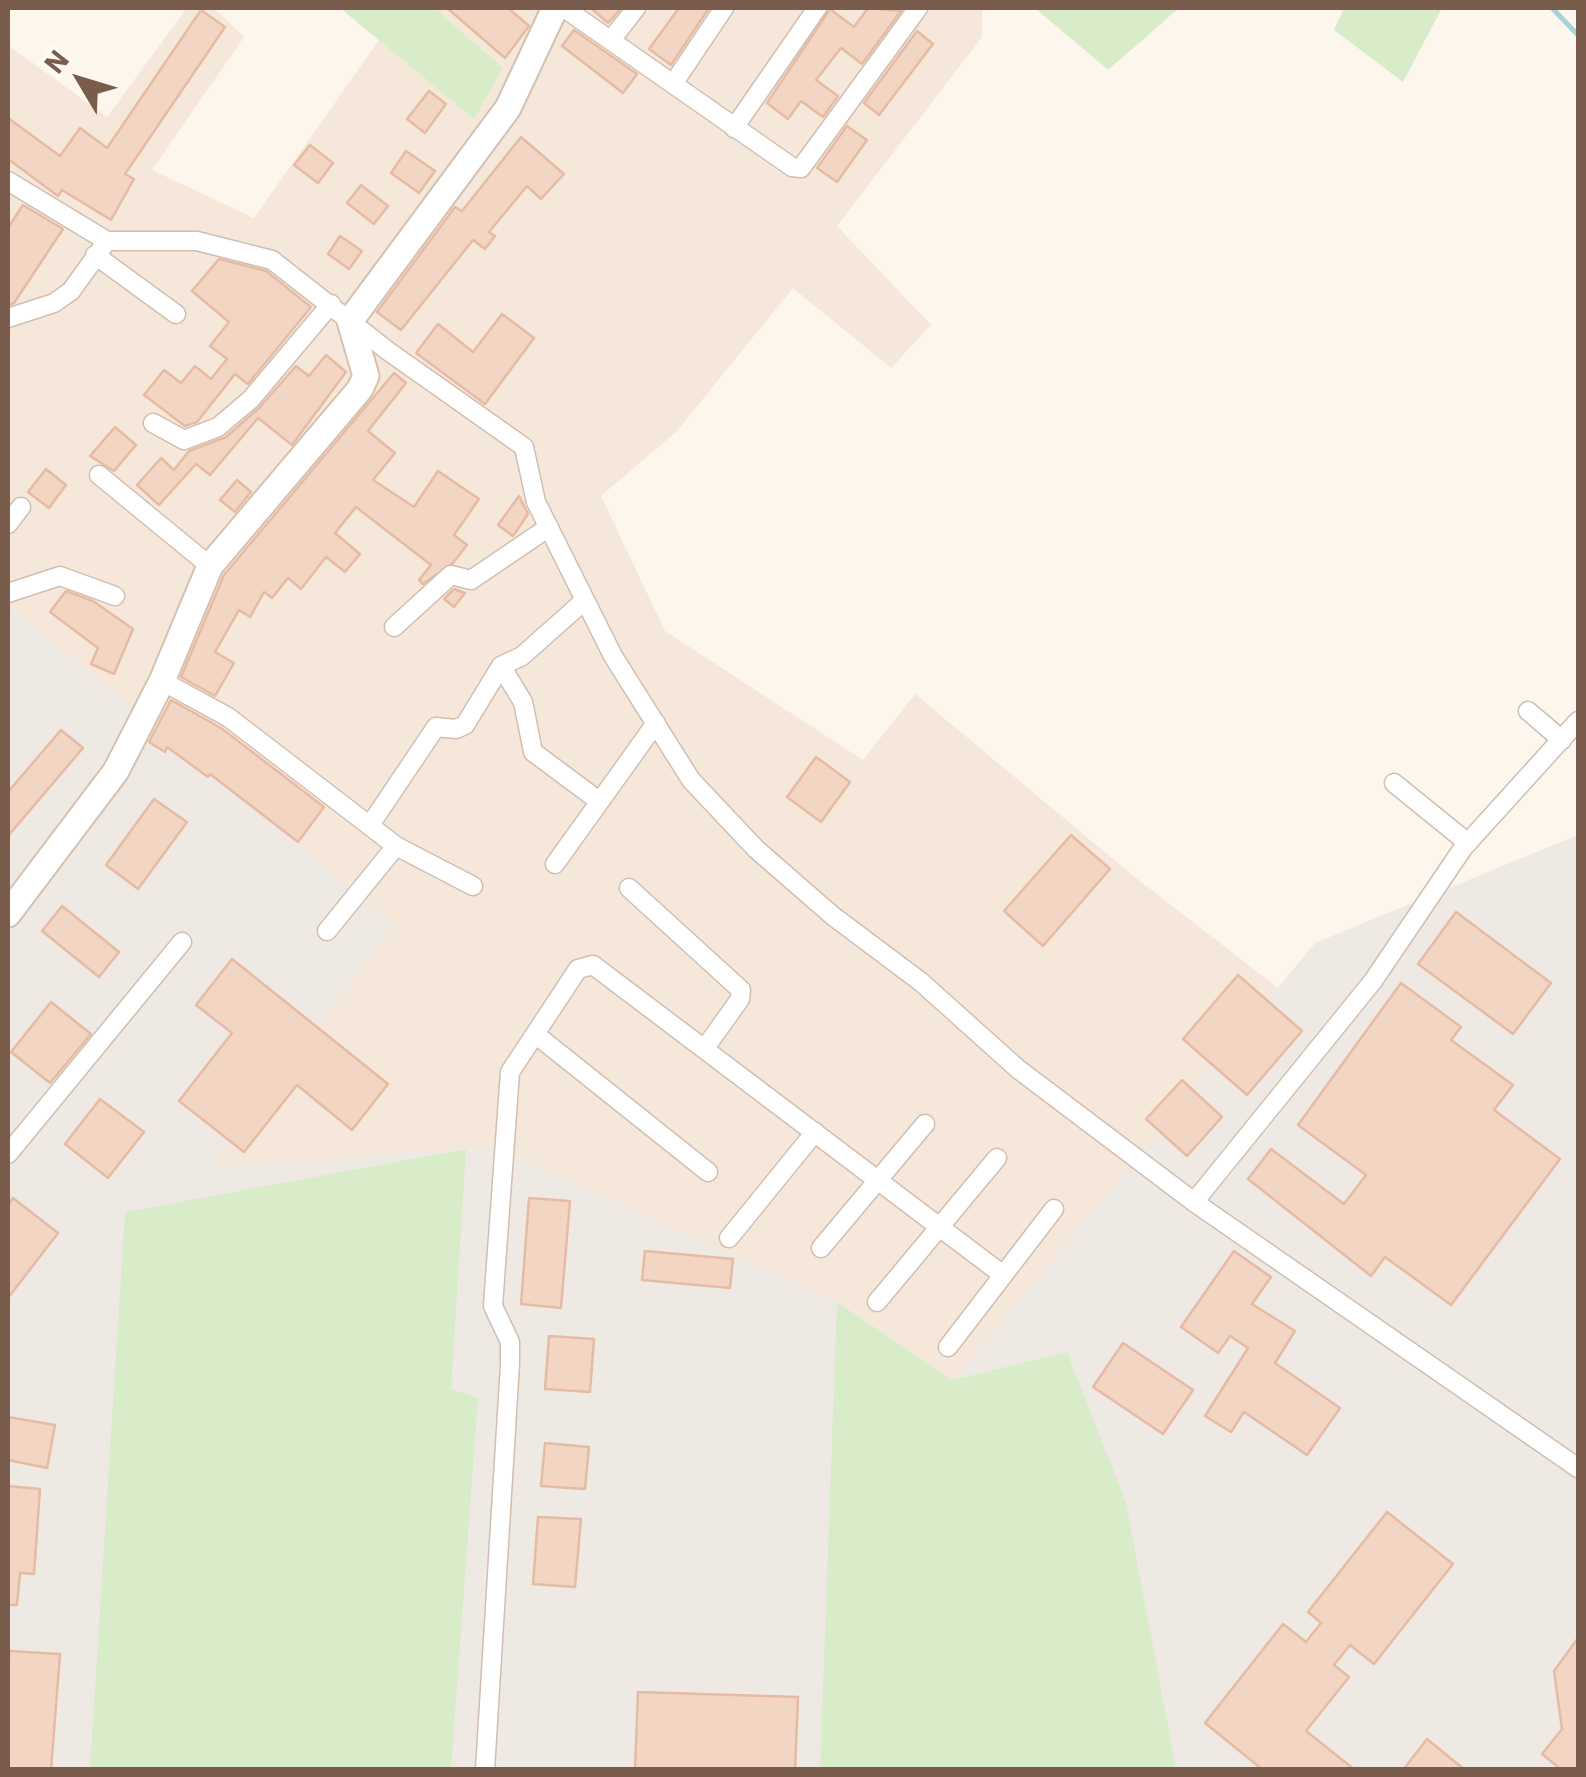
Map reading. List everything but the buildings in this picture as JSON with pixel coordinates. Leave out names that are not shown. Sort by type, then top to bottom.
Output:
[{"type":"street","points":[[153,423],[184,440],[218,427],[340,313],[508,108],[555,8]]},
{"type":"street","points":[[564,8],[734,128],[792,167],[801,168],[918,8]]},
{"type":"street","points":[[611,40],[636,8]]},
{"type":"street","points":[[673,84],[724,8]]},
{"type":"street","points":[[734,128],[817,8]]},
{"type":"street","points":[[8,181],[101,248],[176,314]]},
{"type":"street","points":[[8,318],[62,297],[101,248],[198,241],[272,260],[524,447],[536,502],[613,656],[691,780],[756,849],[833,916],[921,982],[1018,1069],[1194,1202],[1578,1468]]},
{"type":"street","points":[[8,914],[116,772],[162,680],[210,566],[360,390],[366,376],[340,313]]},
{"type":"street","points":[[99,475],[210,566]]},
{"type":"street","points":[[8,524],[21,507]]},
{"type":"street","points":[[394,627],[451,575],[471,580],[549,527]]},
{"type":"street","points":[[8,593],[60,576],[115,596]]},
{"type":"street","points":[[370,826],[436,727],[456,730],[464,725],[501,666],[522,656],[586,600]]},
{"type":"street","points":[[501,666],[523,702],[534,752],[599,801]]},
{"type":"street","points":[[162,680],[228,718],[396,846],[473,886]]},
{"type":"street","points":[[1528,711],[1570,738]]},
{"type":"street","points":[[1194,1202],[1373,981],[1470,841],[1570,738],[1578,721]]},
{"type":"street","points":[[555,864],[656,723]]},
{"type":"street","points":[[1394,783],[1470,841]]},
{"type":"street","points":[[327,931],[396,846]]},
{"type":"street","points":[[628,888],[741,990],[740,999],[705,1048]]},
{"type":"street","points":[[8,1154],[182,942]]},
{"type":"street","points":[[485,1770],[510,1364],[510,1342],[492,1306],[510,1072],[585,964],[705,1048],[1002,1275]]},
{"type":"street","points":[[535,1034],[708,1172]]},
{"type":"street","points":[[821,1248],[925,1124]]},
{"type":"street","points":[[729,1238],[816,1132]]},
{"type":"street","points":[[877,1302],[997,1158]]},
{"type":"street","points":[[948,1346],[1054,1209]]},
{"type":"shaded area","points":[[187,8],[214,8],[244,37],[152,170],[254,218],[379,40],[473,118],[503,68],[435,8],[982,8],[982,37],[837,226],[931,325],[891,368],[793,288],[676,432],[601,496],[665,631],[863,760],[915,694],[1131,874],[1278,988],[953,1380],[837,1302],[494,1147],[211,1168],[393,925],[8,606],[8,45],[107,117]]},
{"type":"shaded area","points":[[8,606],[394,925],[212,1167],[494,1147],[837,1302],[953,1380],[1315,943],[1578,835],[1578,1769],[8,1769]]},
{"type":"green space","points":[[340,8],[435,8],[503,68],[474,119]]},
{"type":"green space","points":[[1035,8],[1179,8],[1108,70]]},
{"type":"green space","points":[[1344,8],[1442,8],[1403,82],[1334,30]]},
{"type":"green space","points":[[466,1149],[451,1389],[478,1398],[451,1769],[90,1769],[125,1212]]},
{"type":"green space","points":[[837,1302],[953,1380],[1067,1352],[1126,1503],[1176,1769],[820,1769]]},
{"type":"waterway","points":[[1552,8],[1578,35]]}]
